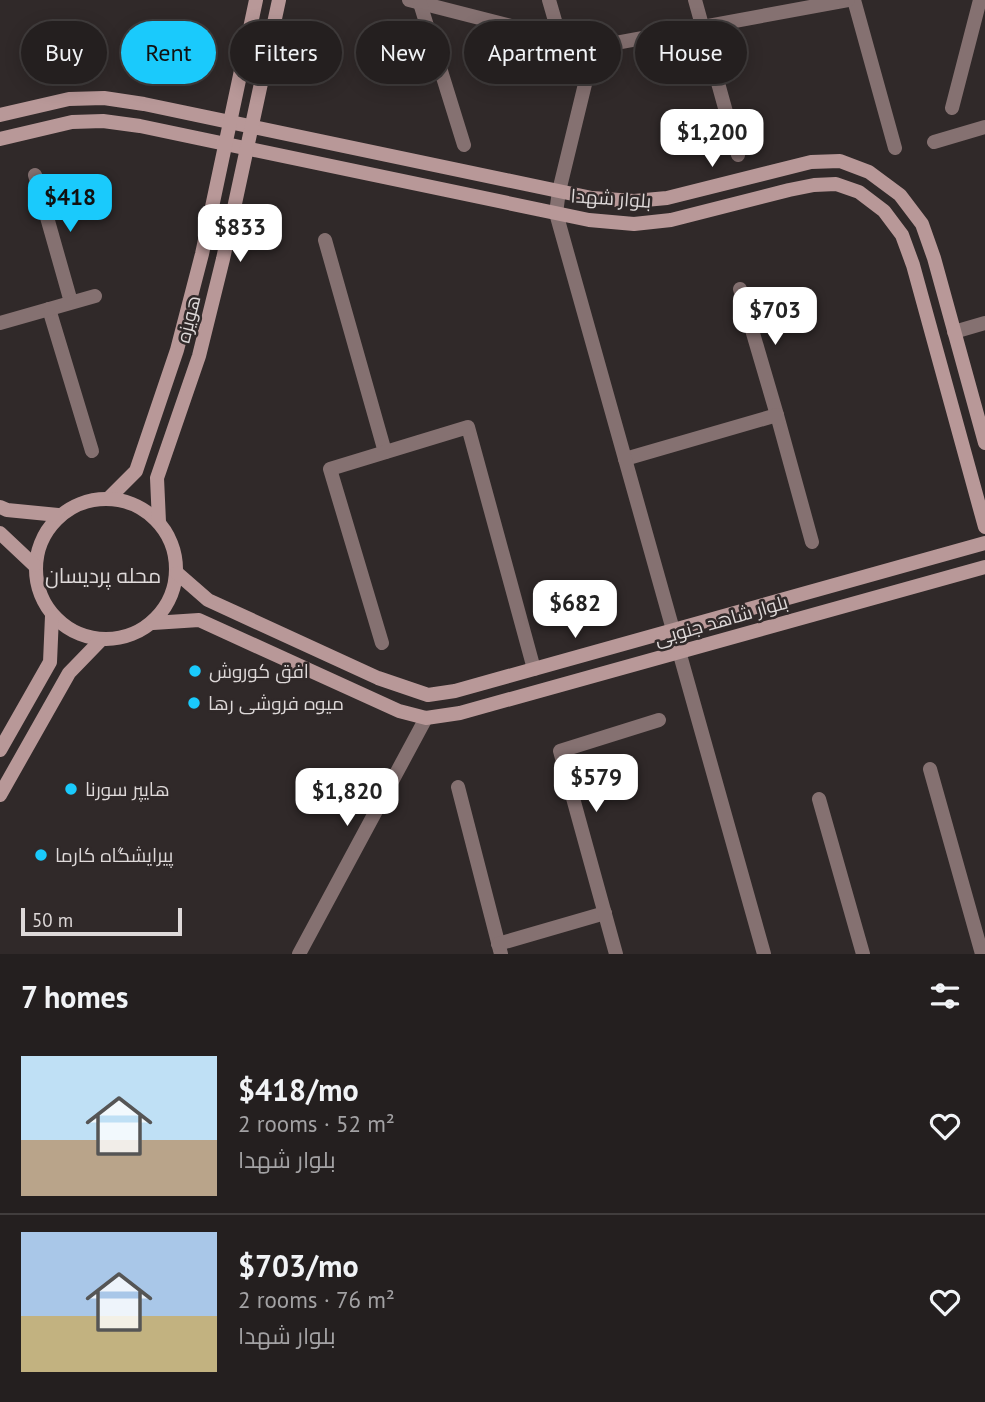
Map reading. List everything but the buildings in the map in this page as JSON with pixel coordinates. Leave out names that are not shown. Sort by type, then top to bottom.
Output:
[{"type":"street","name":"هویزه","points":[[110,497],[136,471],[177,350],[202,254],[256,0]]},
{"type":"street","name":"هویزه","points":[[159,522],[157,478],[199,356],[223,259],[279,0]]},
{"type":"street","points":[[548,0],[555,21]]},
{"type":"street","points":[[695,0],[701,21]]},
{"type":"street","points":[[735,21],[848,0]]},
{"type":"street","points":[[854,0],[895,148]]},
{"type":"street","points":[[952,108],[980,0]]},
{"type":"street","points":[[416,1],[494,21]]},
{"type":"street","points":[[416,1],[464,145]]},
{"type":"street","points":[[585,84],[556,213],[764,954]]},
{"type":"street","points":[[719,84],[738,155]]},
{"type":"street","name":"بلوار شهدا","points":[[0,115],[69,99],[104,98],[592,198],[634,201],[698,191],[784,167],[840,161],[869,172],[900,195],[922,224],[985,443]]},
{"type":"street","name":"بلوار شهدا","points":[[0,139],[72,122],[103,121],[589,220],[634,224],[704,213],[814,185],[836,184],[859,192],[884,211],[902,235],[913,265],[985,527]]},
{"type":"street","points":[[934,142],[985,127]]},
{"type":"street","points":[[35,175],[71,302]]},
{"type":"street","points":[[325,240],[384,452]]},
{"type":"street","points":[[740,289],[812,542]]},
{"type":"street","points":[[0,323],[95,296]]},
{"type":"street","points":[[49,309],[92,451]]},
{"type":"street","points":[[954,332],[985,323]]},
{"type":"street","points":[[625,459],[776,415]]},
{"type":"street","points":[[382,643],[330,469],[468,427],[534,669]]},
{"type":"street","points":[[110,497],[137,505],[159,522],[173,546],[177,573],[170,600],[153,623],[129,636],[101,640],[75,633],[52,616],[38,592],[34,565],[41,538],[58,515],[83,501],[110,497]]},
{"type":"street","points":[[0,507],[58,515]]},
{"type":"street","points":[[0,533],[34,565]]},
{"type":"street","name":"بلوار شاهد جنوبی","points":[[177,573],[208,600],[406,690],[428,695],[455,691],[985,543]]},
{"type":"street","name":"بلوار شاهد جنوبی","points":[[153,623],[199,620],[369,699],[426,718],[460,713],[985,566]]},
{"type":"street","points":[[0,750],[50,662],[52,616]]},
{"type":"street","points":[[0,795],[69,673],[101,640]]},
{"type":"street","points":[[299,954],[426,718]]},
{"type":"street","points":[[616,954],[560,751],[659,720]]},
{"type":"street","points":[[930,769],[982,954]]},
{"type":"street","points":[[458,787],[500,949],[605,913]]},
{"type":"street","points":[[819,799],[863,954]]},
{"type":"place","name":"افق کوروش","points":[[195,671]]},
{"type":"place","name":"میوه فروشی رها","points":[[194,703]]},
{"type":"place","name":"هایپر سورنا","points":[[71,789]]},
{"type":"place","name":"پیرایشگاه کارما","points":[[41,855]]},
{"type":"district","name":"محله پردیسان","points":[[103,575]]}]
